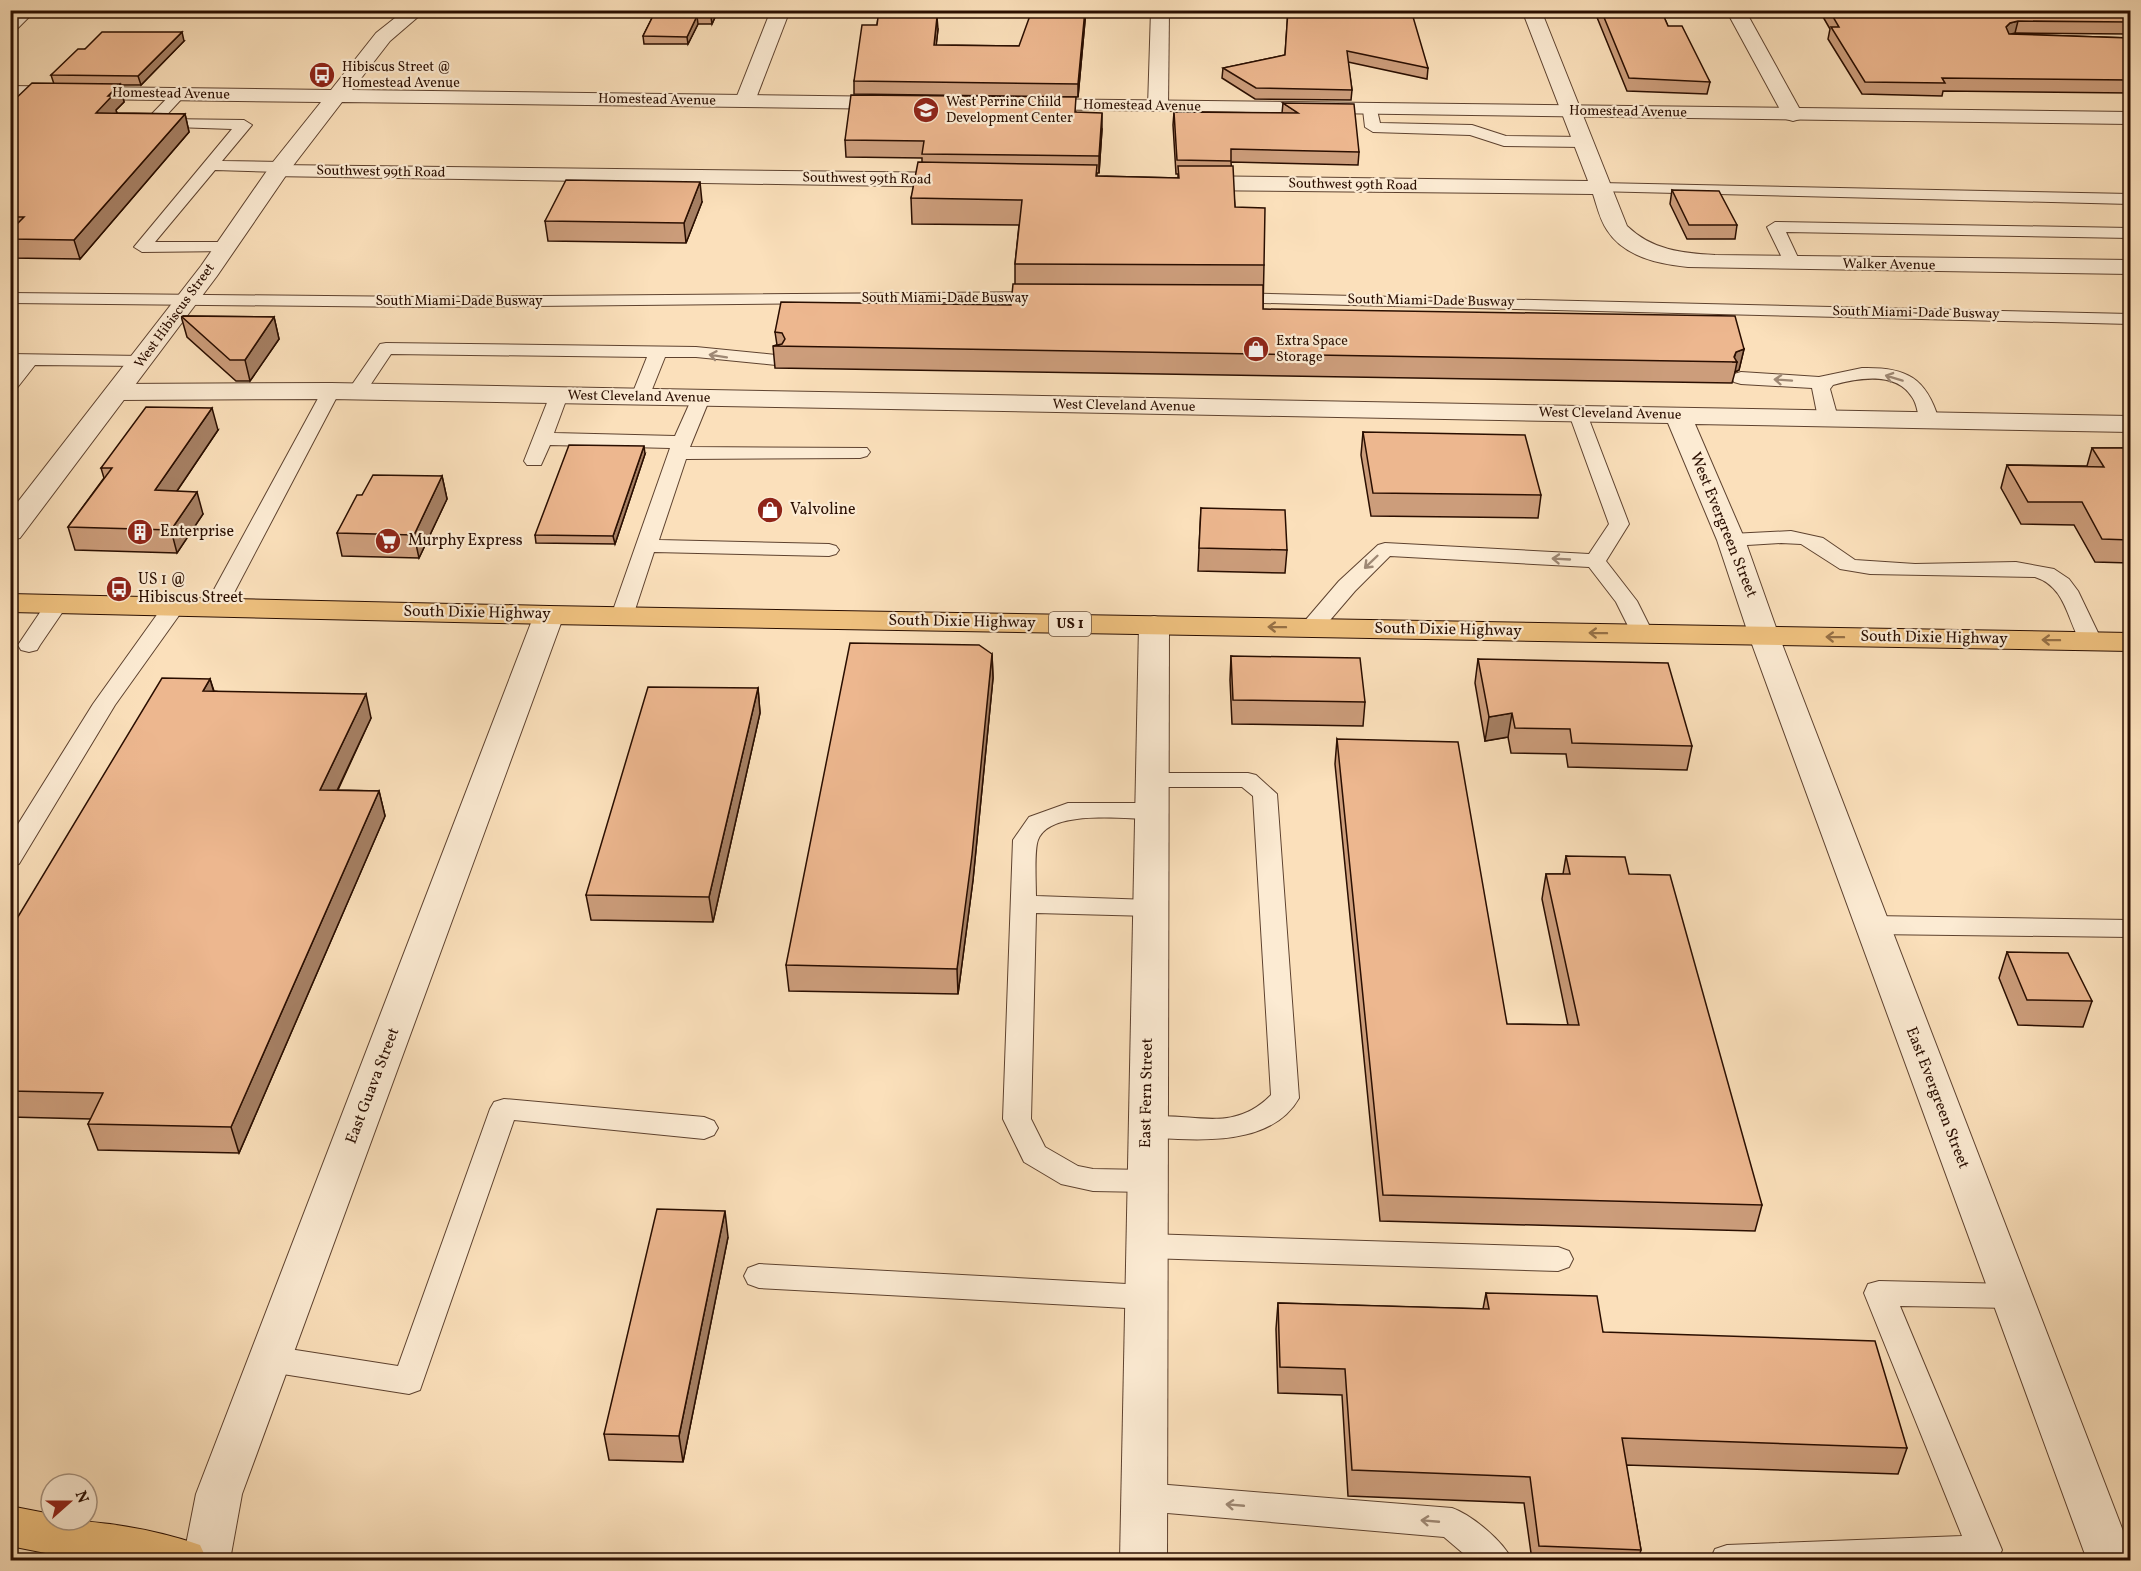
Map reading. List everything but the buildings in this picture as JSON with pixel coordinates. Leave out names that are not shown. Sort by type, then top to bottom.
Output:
[{"type":"highway","name":"South Dixie Highway","points":[[10,603],[549,615],[2130,642]]},
{"type":"highway","points":[[10,1526],[183,1560]]},
{"type":"street","points":[[10,25],[27,10]]},
{"type":"street","points":[[383,37],[391,10]]},
{"type":"street","points":[[383,37],[417,10]]},
{"type":"street","points":[[745,101],[781,10]]},
{"type":"street","points":[[1158,107],[1160,10]]},
{"type":"street","points":[[1531,10],[1600,188]]},
{"type":"street","points":[[1735,10],[1793,114]]},
{"type":"street","name":"West Hibiscus Street","points":[[10,532],[142,361],[225,248],[279,169],[383,37]]},
{"type":"street","name":"Homestead Avenue","points":[[10,92],[910,103]]},
{"type":"street","name":"Homestead Avenue","points":[[1017,105],[1370,110],[1439,120],[1570,111],[2130,118]]},
{"type":"street","name":"Southwest 99th Road","points":[[279,169],[979,180]]},
{"type":"street","name":"Southwest 99th Road","points":[[1170,183],[1600,188]]},
{"type":"street","name":"Walker Avenue","points":[[1600,188],[1617,228],[1632,243],[1648,253],[1698,261],[2130,267]]},
{"type":"street","name":"West Cleveland Avenue","points":[[118,392],[559,395],[2130,424]]},
{"type":"street","name":"West Evergreen Street","points":[[1678,415],[1731,540],[1764,636]]},
{"type":"street","name":"East Guava Street","points":[[206,1560],[219,1494],[549,615]]},
{"type":"street","name":"East Fern Street","points":[[1143,1560],[1154,625]]},
{"type":"street","name":"East Evergreen Street","points":[[1764,636],[2111,1560]]},
{"type":"lane","points":[[180,94],[151,123],[244,125],[142,248],[225,248]]},
{"type":"lane","points":[[1439,120],[1503,141],[1583,142]]},
{"type":"lane","points":[[211,165],[279,169]]},
{"type":"lane","points":[[1600,188],[2130,199]]},
{"type":"lane","points":[[1793,264],[1775,227],[2130,233]]},
{"type":"lane","name":"South Miami-Dade Busway","points":[[10,298],[527,302],[1059,297]]},
{"type":"lane","name":"South Miami-Dade Busway","points":[[1214,298],[2130,319]]},
{"type":"lane","points":[[214,608],[344,392],[386,348],[696,352],[776,360]]},
{"type":"lane","points":[[640,397],[658,352]]},
{"type":"lane","points":[[10,359],[142,361]]},
{"type":"lane","points":[[10,384],[30,359]]},
{"type":"lane","points":[[1741,378],[1824,383],[1854,373],[1885,375],[1902,379],[1914,386],[1921,395],[1929,420]]},
{"type":"lane","points":[[1824,383],[1821,389],[1828,418]]},
{"type":"lane","points":[[534,461],[559,395]]},
{"type":"lane","points":[[622,616],[680,448],[700,398]]},
{"type":"lane","points":[[1578,414],[1619,524],[1595,561]]},
{"type":"lane","points":[[543,439],[680,448],[860,452]]},
{"type":"lane","points":[[1731,540],[1810,540],[1823,547],[1833,558],[1853,566],[1896,570],[2031,570],[2055,578],[2070,594],[2091,641]]},
{"type":"lane","points":[[645,546],[829,550]]},
{"type":"lane","points":[[1311,628],[1347,586],[1385,549],[1595,561],[1626,601],[1642,633]]},
{"type":"lane","points":[[29,645],[57,604]]},
{"type":"lane","points":[[10,858],[104,704],[174,607]]},
{"type":"lane","points":[[1146,1181],[1093,1180],[1071,1176],[1034,1154],[1017,1119],[1025,840],[1038,822],[1068,811],[1248,780],[1265,794],[1285,1098],[1278,1107],[1251,1124],[1222,1129],[1147,1128]]},
{"type":"lane","points":[[1022,903],[1150,908]]},
{"type":"lane","points":[[1872,924],[2130,929]]},
{"type":"lane","points":[[270,1359],[409,1381],[504,1108],[704,1128]]},
{"type":"lane","points":[[1146,1246],[1558,1259]]},
{"type":"lane","points":[[759,1276],[1145,1297]]},
{"type":"lane","points":[[1727,1560],[1984,1550],[1879,1293],[2012,1296]]},
{"type":"lane","points":[[1144,1497],[1452,1523],[1495,1560]]},
{"type":"place","name":"Hibiscus Street @ Homestead Avenue","points":[[322,75]]},
{"type":"place","name":"West Perrine Child Development Center","points":[[926,110]]},
{"type":"place","name":"Extra Space Storage","points":[[1256,349]]},
{"type":"place","name":"Valvoline","points":[[770,510]]},
{"type":"place","name":"Enterprise","points":[[140,532]]},
{"type":"place","name":"Murphy Express","points":[[388,541]]},
{"type":"place","name":"US 1 @ Hibiscus Street","points":[[119,589]]}]
